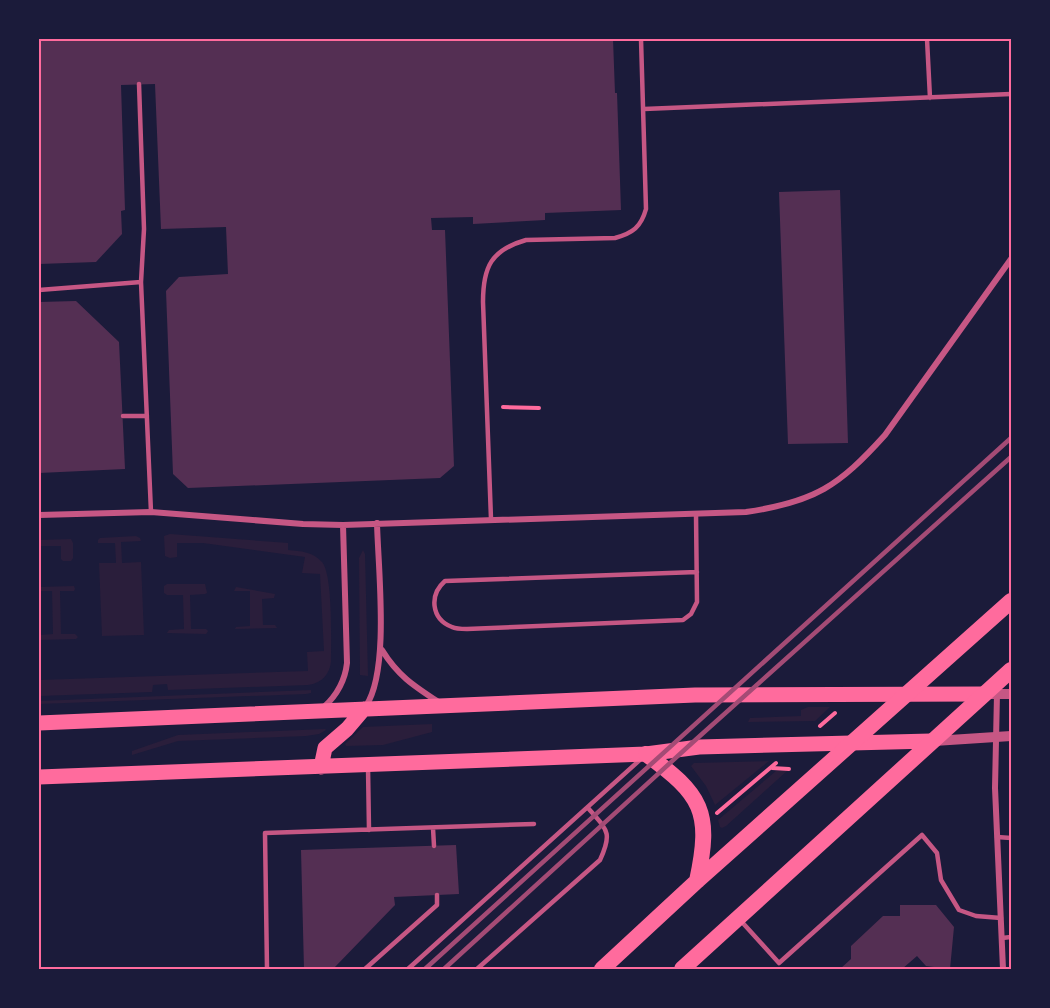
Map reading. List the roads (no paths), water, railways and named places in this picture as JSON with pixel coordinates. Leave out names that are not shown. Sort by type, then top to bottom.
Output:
[{"type":"highway","points":[[602,969],[698,880],[1011,601]]},
{"type":"highway","points":[[682,969],[931,741],[990,694],[1011,670]]},
{"type":"highway","points":[[646,754],[683,782],[694,797],[704,830],[704,850],[698,880]]},
{"type":"main road","points":[[39,723],[695,695],[990,694]]},
{"type":"main road","points":[[321,767],[325,748],[347,729],[364,709]]},
{"type":"main road","points":[[39,777],[646,754],[699,747],[850,745],[931,741]]},
{"type":"street","points":[[39,515],[150,512],[343,525],[696,514],[746,512],[774,508],[820,492],[843,477],[863,459],[885,435],[1011,259]]},
{"type":"street","points":[[364,709],[375,685],[381,650],[377,523]]},
{"type":"street","points":[[319,711],[339,690],[347,669],[343,525]]},
{"type":"street","points":[[381,650],[405,680],[445,706]]},
{"type":"street","points":[[1003,969],[997,837],[996,737],[990,694],[1011,694]]},
{"type":"street","points":[[931,741],[1011,736]]},
{"type":"lane","points":[[491,519],[483,302],[485,274],[497,254],[516,243],[526,240],[615,238],[627,235],[638,228],[643,221],[646,209],[641,39]]},
{"type":"lane","points":[[927,39],[930,99]]},
{"type":"lane","points":[[139,84],[144,230],[141,282],[150,512]]},
{"type":"lane","points":[[644,109],[1011,94]]},
{"type":"lane","points":[[39,290],[141,282]]},
{"type":"lane","points":[[123,416],[147,416]]},
{"type":"lane","points":[[696,514],[697,572],[697,603],[691,614],[683,620],[467,629],[452,627],[438,617],[434,605],[438,588],[446,581],[697,572]]},
{"type":"lane","points":[[408,969],[646,754]]},
{"type":"lane","points":[[368,764],[369,830]]},
{"type":"lane","points":[[477,969],[600,860],[608,843],[606,828],[588,808]]},
{"type":"lane","points":[[267,969],[265,834],[534,824]]},
{"type":"lane","points":[[433,828],[434,846]]},
{"type":"lane","points":[[739,919],[779,963],[922,835],[937,853],[942,880],[959,910],[976,916],[1001,918]]},
{"type":"lane","points":[[997,837],[1011,838]]},
{"type":"lane","points":[[365,969],[437,905],[436,895]]},
{"type":"lane","points":[[1002,938],[1011,937]]},
{"type":"railway","points":[[425,969],[1011,438]]},
{"type":"railway","points":[[444,969],[1011,457]]}]
